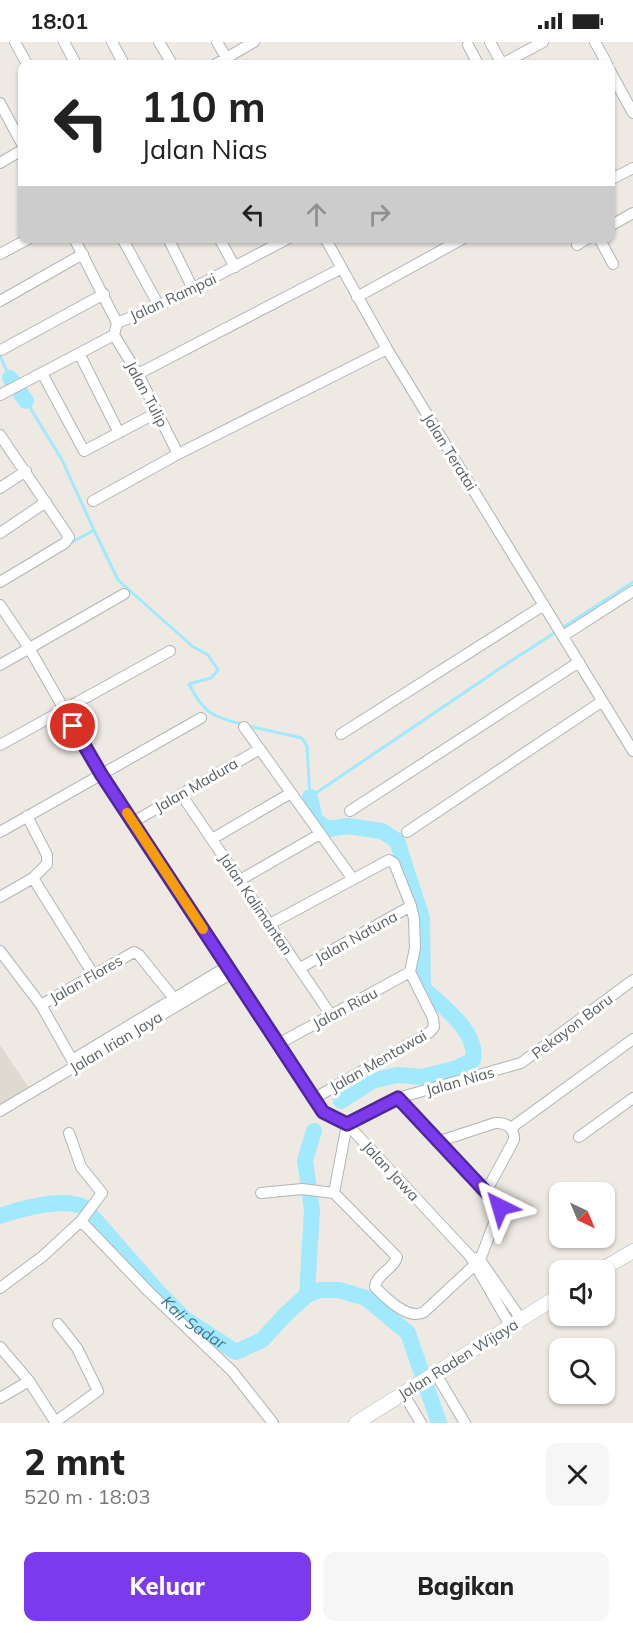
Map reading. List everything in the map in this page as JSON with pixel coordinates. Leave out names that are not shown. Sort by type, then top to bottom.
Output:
[{"type":"main road","points":[[615,1262],[633,1251]]},
{"type":"main road","name":"Jalan Raden Wijaya","points":[[356,1423],[549,1302]]},
{"type":"street","points":[[15,42],[25,60]]},
{"type":"street","points":[[64,42],[74,60]]},
{"type":"street","points":[[112,42],[122,60]]},
{"type":"street","points":[[159,42],[170,60]]},
{"type":"street","points":[[217,42],[227,60]]},
{"type":"street","points":[[229,60],[254,42]]},
{"type":"street","points":[[490,42],[500,60]]},
{"type":"street","points":[[509,60],[543,42]]},
{"type":"street","points":[[595,42],[605,60]]},
{"type":"street","points":[[468,45],[476,60]]},
{"type":"street","points":[[615,80],[633,113]]},
{"type":"street","points":[[1,108],[18,137]]},
{"type":"street","points":[[0,163],[18,152]]},
{"type":"street","points":[[615,177],[633,168]]},
{"type":"street","points":[[615,223],[633,213]]},
{"type":"street","points":[[0,254],[21,243]]},
{"type":"street","points":[[77,243],[117,323]]},
{"type":"street","points":[[125,243],[159,306]]},
{"type":"street","points":[[170,243],[193,289]]},
{"type":"street","points":[[222,243],[235,267]]},
{"type":"street","name":"Jalan Rampai","points":[[114,335],[117,323],[193,289],[235,267],[270,243]]},
{"type":"street","name":"Jalan Teratai","points":[[328,243],[387,349],[579,662],[601,702],[632,746]]},
{"type":"street","points":[[357,297],[455,243]]},
{"type":"street","points":[[602,243],[613,264]]},
{"type":"street","points":[[0,301],[83,254]]},
{"type":"street","points":[[138,374],[342,268]]},
{"type":"street","points":[[1,350],[104,294]]},
{"type":"street","points":[[9,390],[114,335]]},
{"type":"street","name":"Jalan Tulip","points":[[114,335],[138,374],[178,454]]},
{"type":"street","points":[[93,501],[178,454],[387,349]]},
{"type":"street","points":[[79,353],[118,433]]},
{"type":"street","points":[[42,373],[82,449],[86,451],[158,412]]},
{"type":"street","points":[[0,582],[68,540],[68,533],[26,471],[2,441]]},
{"type":"street","points":[[0,488],[26,471]]},
{"type":"street","points":[[0,533],[46,502]]},
{"type":"street","points":[[560,631],[633,591]]},
{"type":"street","points":[[0,665],[124,594]]},
{"type":"street","name":"Jalan Jawa","points":[[0,605],[29,648],[101,774],[280,1043],[313,1099],[323,1112],[343,1121],[475,1261],[516,1323]]},
{"type":"street","points":[[341,734],[544,605]]},
{"type":"street","points":[[0,746],[170,651]]},
{"type":"street","points":[[350,811],[579,662]]},
{"type":"street","points":[[407,832],[601,702]]},
{"type":"street","points":[[0,832],[201,718]]},
{"type":"street","points":[[244,727],[352,878]]},
{"type":"street","name":"Jalan Madura","points":[[133,822],[260,749]]},
{"type":"street","points":[[212,839],[291,793]]},
{"type":"street","name":"Jalan Kalimantan","points":[[182,794],[331,1015]]},
{"type":"street","points":[[0,897],[33,878],[48,860],[27,816]]},
{"type":"street","points":[[240,880],[320,834]]},
{"type":"street","points":[[270,924],[352,878],[390,860],[411,906],[415,938],[410,972]]},
{"type":"street","points":[[33,878],[93,974]]},
{"type":"street","name":"Jalan Natuna","points":[[300,969],[411,906]]},
{"type":"street","points":[[0,951],[41,1005],[74,1064]]},
{"type":"street","name":"Jalan Flores","points":[[41,1005],[134,952],[140,955],[177,1002]]},
{"type":"street","name":"Jalan Irian Jaya","points":[[0,1110],[230,969]]},
{"type":"street","name":"Jalan Riau","points":[[280,1043],[410,972]]},
{"type":"street","name":"Jalan Mentawai","points":[[313,1099],[430,1032],[434,1027],[434,1018],[410,972]]},
{"type":"street","name":"Pekayon Baru","points":[[508,1067],[531,1056],[633,980]]},
{"type":"street","points":[[511,1128],[633,1039]]},
{"type":"street","name":"Jalan Nias","points":[[343,1121],[398,1098],[508,1067]]},
{"type":"street","points":[[261,1193],[302,1189],[334,1193],[396,1254],[396,1262],[374,1285],[412,1315],[424,1312],[475,1261],[500,1209],[487,1190],[437,1142],[398,1098]]},
{"type":"street","points":[[579,1137],[633,1098]]},
{"type":"street","points":[[334,1193],[343,1121]]},
{"type":"street","points":[[437,1142],[495,1123],[504,1123],[511,1128],[514,1140],[487,1190]]},
{"type":"street","points":[[0,1288],[43,1256],[82,1220],[102,1193],[81,1167],[69,1133]]},
{"type":"street","points":[[82,1220],[149,1292],[232,1371],[273,1423]]},
{"type":"street","points":[[0,1347],[28,1381],[55,1423],[98,1391],[77,1348],[58,1324]]},
{"type":"street","points":[[433,1376],[465,1423]]},
{"type":"street","points":[[0,1398],[28,1381]]},
{"type":"street","points":[[404,1393],[421,1423]]},
{"type":"shaded area","points":[[0,1045],[31,1091],[0,1109]]},
{"type":"waterway","points":[[0,356],[10,378]]},
{"type":"waterway","points":[[10,378],[26,401]]},
{"type":"waterway","points":[[26,401],[62,460],[94,530]]},
{"type":"waterway","points":[[69,544],[94,530],[118,580],[192,646],[208,655],[218,670],[211,678],[189,684],[199,701],[216,716],[242,724]]},
{"type":"waterway","points":[[310,797],[511,661],[633,582]]},
{"type":"waterway","points":[[248,726],[302,738],[307,746],[310,797]]},
{"type":"waterway","points":[[310,797],[315,820],[328,829],[347,826],[382,831],[397,841],[422,918],[423,988],[465,1029],[473,1050],[473,1060],[457,1068],[422,1077],[397,1075],[372,1081],[341,1101]]},
{"type":"waterway","points":[[307,1295],[312,1211],[305,1160],[314,1131]]},
{"type":"waterway","name":"Kali Sadar","points":[[0,1216],[54,1203],[84,1207],[160,1294],[185,1319],[236,1352],[262,1340],[307,1295],[320,1290],[339,1290],[366,1298],[408,1333],[439,1423]]},
{"type":"slow traffic","points":[[127,813],[203,929]]},
{"type":"route","points":[[73,726],[101,774],[280,1043],[323,1112],[347,1124],[398,1098],[437,1142],[487,1190],[500,1207]]}]
